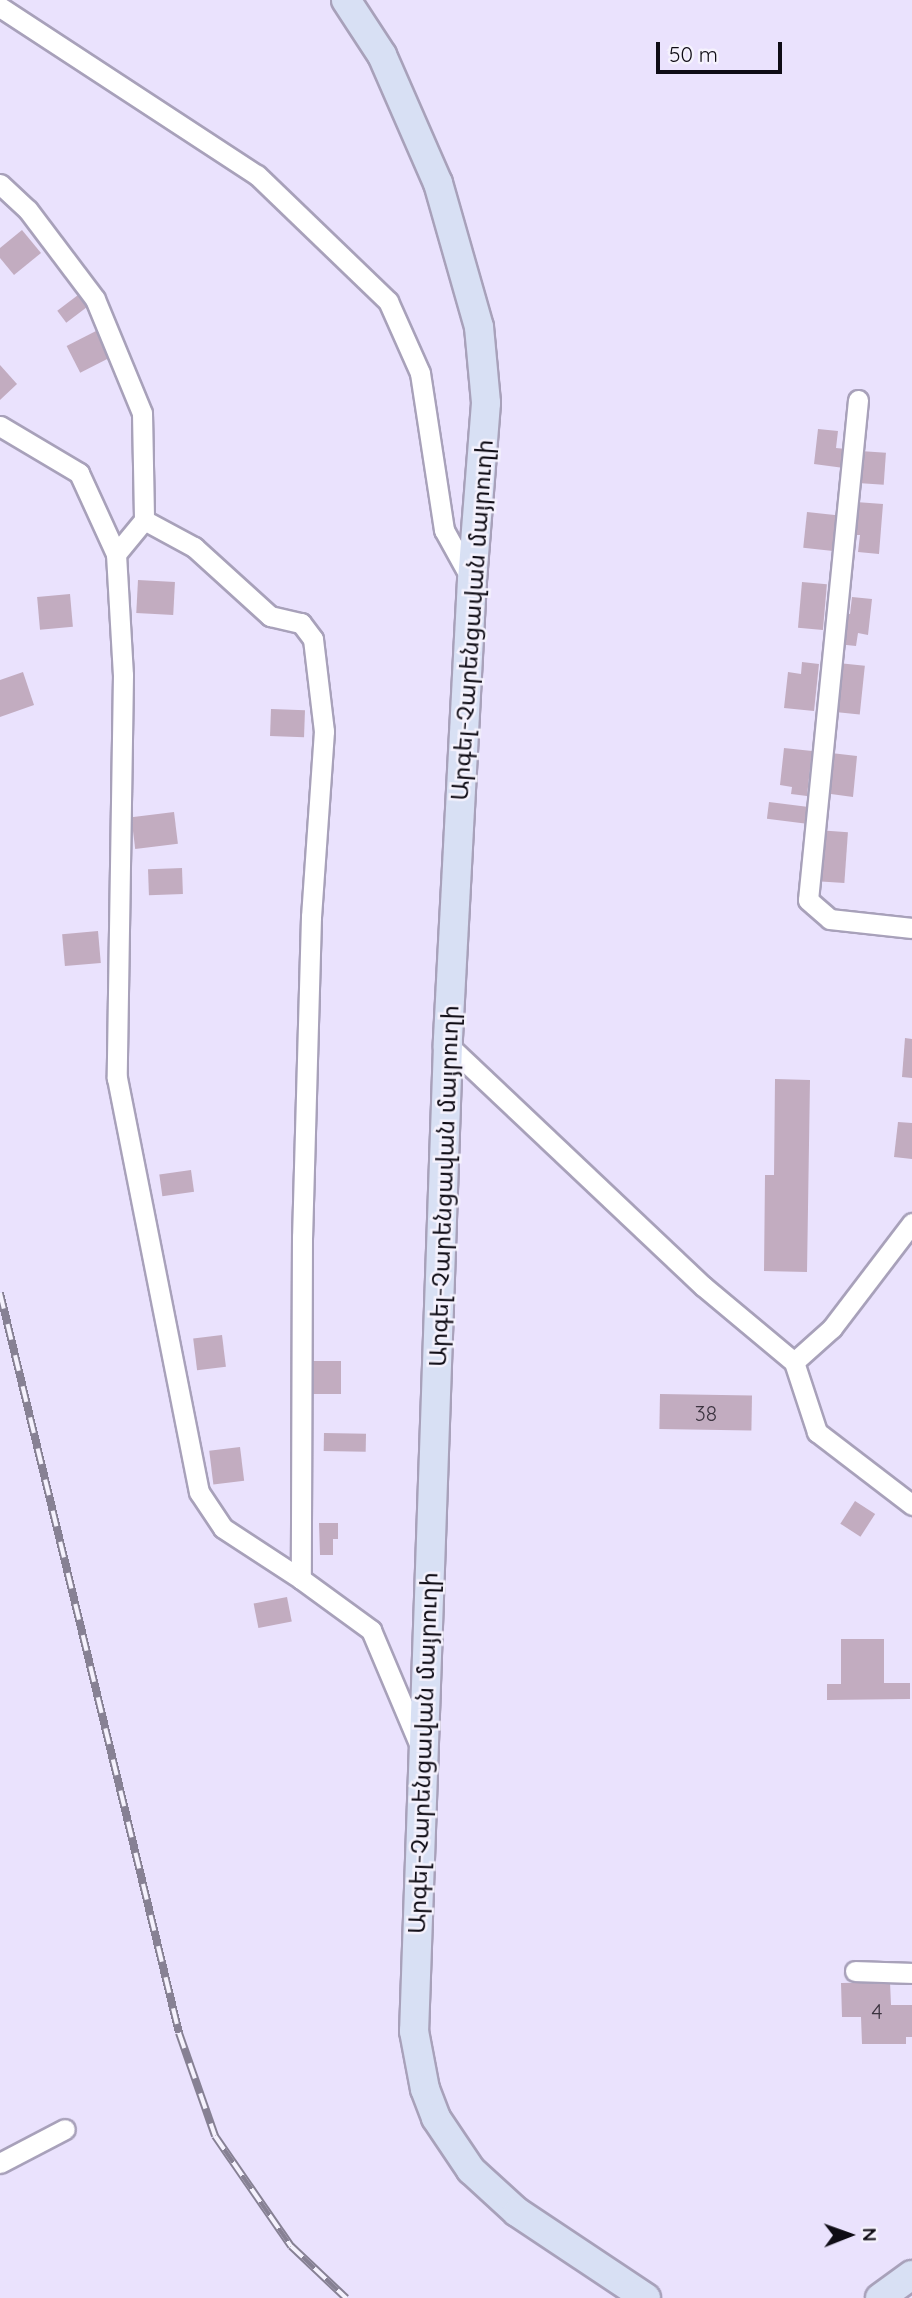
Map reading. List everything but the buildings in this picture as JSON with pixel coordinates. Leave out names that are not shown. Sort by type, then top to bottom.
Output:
[{"type":"main road","name":"Արգել-Չարենցավան մայրուղի","points":[[346,0],[382,55],[438,183],[480,327],[486,402],[472,580],[448,1045],[414,2031],[425,2089],[436,2118],[471,2170],[517,2212],[646,2298]]},
{"type":"main road","points":[[880,2298],[912,2275]]},
{"type":"street","points":[[0,7],[257,175],[388,302],[420,373],[444,530],[472,580]]},
{"type":"street","points":[[0,184],[28,210],[95,299],[142,413],[144,520],[116,554]]},
{"type":"street","points":[[858,400],[808,900],[830,919],[912,928]]},
{"type":"street","points":[[0,426],[79,473],[116,554],[123,675],[117,1078],[199,1492],[223,1528],[301,1579],[371,1630],[423,1754]]},
{"type":"street","points":[[144,520],[194,547],[270,616],[301,624],[313,639],[324,732],[309,986],[302,1237],[301,1579]]},
{"type":"street","points":[[448,1045],[703,1286],[794,1362],[817,1432],[912,1505]]},
{"type":"street","points":[[794,1362],[832,1328],[912,1223]]},
{"type":"street","points":[[855,1971],[912,1973]]},
{"type":"street","points":[[0,2163],[65,2129]]},
{"type":"railway","points":[[0,1293],[179,2033],[215,2136],[291,2246],[346,2298]]}]
